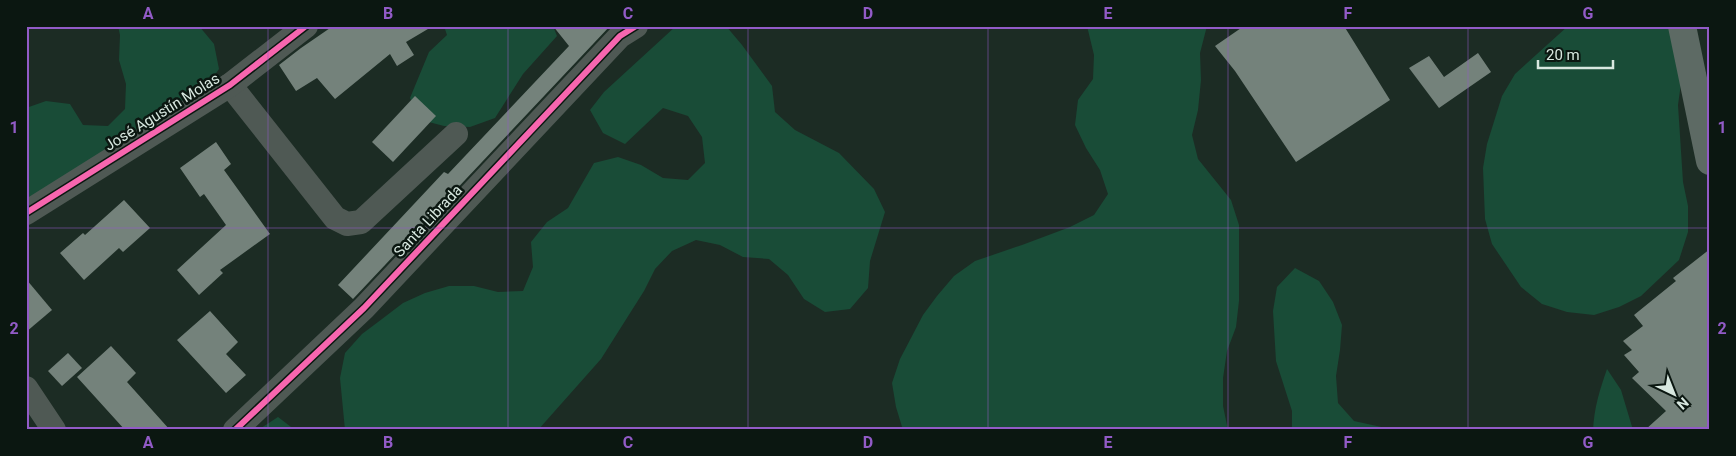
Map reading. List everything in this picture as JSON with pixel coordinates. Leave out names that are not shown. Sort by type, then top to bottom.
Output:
[{"type":"main road","points":[[1682,26],[1710,161]]},
{"type":"street","name":"José Agustín Molas","points":[[26,213],[230,84],[306,26]]},
{"type":"street","name":"Santa Librada","points":[[235,430],[364,308],[620,36],[636,26]]},
{"type":"street","points":[[230,84],[335,218],[347,224],[361,222],[456,134]]},
{"type":"street","points":[[26,388],[54,430]]},
{"type":"green space","points":[[118,26],[199,26],[214,44],[219,69],[204,90],[26,224],[26,108],[46,101],[70,104],[83,125],[108,126],[125,109],[126,84],[119,60],[120,35]]},
{"type":"green space","points":[[444,26],[553,26],[557,36],[523,74],[495,118],[470,127],[444,126],[421,120],[410,98],[429,52],[447,35]]},
{"type":"green space","points":[[676,26],[726,26],[772,86],[775,112],[795,130],[839,153],[874,189],[885,212],[870,261],[868,288],[850,309],[825,312],[804,299],[788,275],[769,259],[743,257],[720,245],[696,240],[672,251],[655,269],[644,291],[601,359],[538,430],[345,430],[340,378],[345,353],[362,334],[403,303],[425,293],[449,286],[474,286],[498,292],[523,291],[533,267],[531,242],[547,222],[568,208],[594,163],[618,157],[641,165],[663,178],[688,180],[705,163],[702,137],[688,116],[663,108],[625,144],[603,133],[590,110],[604,92]]},
{"type":"green space","points":[[1087,26],[1207,26],[1200,53],[1201,80],[1198,110],[1192,135],[1198,159],[1231,200],[1239,225],[1239,301],[1236,327],[1227,351],[1223,378],[1223,406],[1228,430],[903,430],[896,407],[892,383],[900,359],[923,315],[954,276],[975,261],[1070,227],[1094,215],[1108,194],[1100,170],[1086,148],[1075,125],[1078,100],[1093,79],[1094,55]]},
{"type":"green space","points":[[1568,26],[1689,26],[1678,105],[1683,182],[1688,206],[1688,232],[1679,260],[1641,296],[1619,307],[1594,315],[1567,312],[1542,304],[1521,287],[1492,244],[1485,219],[1483,168],[1487,144],[1502,96],[1515,74]]},
{"type":"green space","points":[[1295,268],[1319,281],[1333,302],[1342,325],[1336,376],[1338,403],[1354,421],[1395,430],[1292,430],[1292,411],[1276,361],[1273,311],[1277,287]]},
{"type":"green space","points":[[1607,369],[1621,390],[1633,430],[1593,430],[1598,399]]},
{"type":"green space","points":[[278,417],[295,430],[258,430]]},
{"type":"building","points":[[333,26],[433,26],[406,42],[414,55],[397,66],[390,54],[335,99],[317,78],[296,91],[279,65]]},
{"type":"building","points":[[553,26],[610,26],[353,299],[338,285],[444,172],[448,174],[569,46]]},
{"type":"building","points":[[1244,26],[1344,26],[1390,100],[1296,162],[1235,71],[1215,46]]},
{"type":"building","points":[[1478,53],[1491,72],[1439,108],[1409,68],[1429,56],[1444,77]]},
{"type":"building","points":[[415,96],[436,116],[393,162],[372,142]]},
{"type":"building","points":[[216,142],[231,164],[224,170],[270,234],[220,270],[223,273],[199,295],[177,270],[226,225],[204,194],[200,197],[180,168]]},
{"type":"building","points":[[124,200],[150,228],[123,252],[119,248],[84,280],[60,253],[83,233],[85,235]]},
{"type":"building","points":[[1710,249],[1710,430],[1645,430],[1666,411],[1632,378],[1639,372],[1624,355],[1632,350],[1623,341],[1643,326],[1634,315],[1676,281],[1673,278]]},
{"type":"building","points":[[26,279],[52,310],[26,332]]},
{"type":"building","points":[[210,311],[238,342],[226,354],[246,375],[226,393],[177,340]]},
{"type":"building","points":[[111,346],[136,373],[127,382],[170,430],[125,430],[77,377]]},
{"type":"building","points":[[68,353],[82,368],[62,386],[48,371]]},
{"type":"cycle path","points":[[26,213],[230,85],[306,26]]},
{"type":"cycle path","points":[[235,430],[364,308],[620,36],[636,26]]}]
